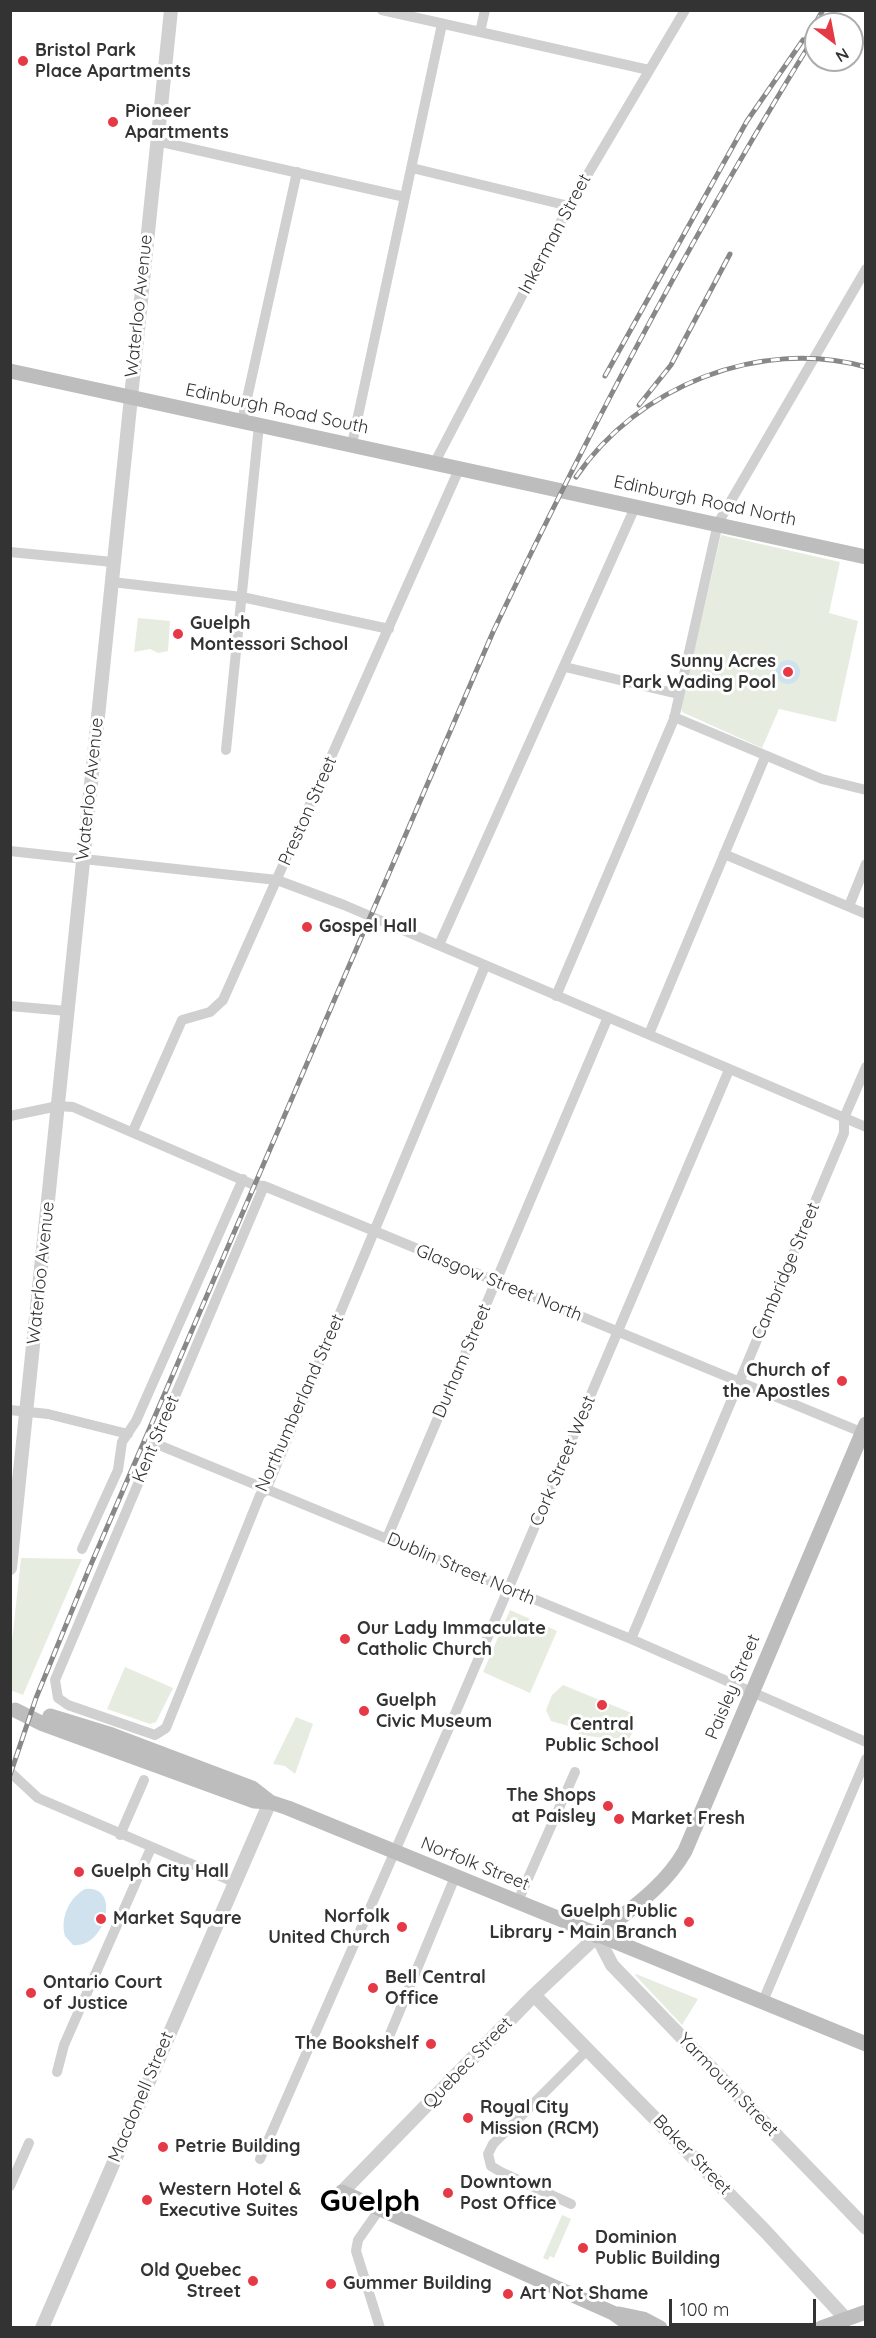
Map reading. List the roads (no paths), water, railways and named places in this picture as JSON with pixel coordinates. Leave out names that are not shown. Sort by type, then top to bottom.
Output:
[{"type":"main road","name":"Edinburgh Road South","points":[[10,371],[536,484]]},
{"type":"main road","name":"Edinburgh Road North","points":[[536,484],[866,557]]},
{"type":"main road","name":"Paisley Street","points":[[597,1936],[658,1887],[676,1867],[687,1847],[864,1430]]},
{"type":"main road","name":"Norfolk Street","points":[[13,1710],[43,1724],[254,1801],[270,1802],[866,2044]]},
{"type":"main road","points":[[342,2192],[613,2313],[634,2328]]},
{"type":"main road","points":[[821,2328],[866,2312]]},
{"type":"main road","points":[[613,2313],[643,2319],[660,2328]]},
{"type":"street","name":"Waterloo Avenue","points":[[10,1568],[171,10]]},
{"type":"street","points":[[382,10],[649,70]]},
{"type":"street","points":[[480,32],[484,10]]},
{"type":"street","name":"Inkerman Street","points":[[435,462],[569,206],[686,10]]},
{"type":"street","points":[[352,444],[442,24]]},
{"type":"street","points":[[157,141],[405,197]]},
{"type":"street","points":[[412,168],[569,206]]},
{"type":"street","points":[[242,421],[297,172]]},
{"type":"street","points":[[556,996],[674,717],[718,523],[866,269]]},
{"type":"street","points":[[226,750],[259,425]]},
{"type":"street","name":"Preston Street","points":[[133,1131],[178,1026],[188,1016],[210,1012],[223,1000],[460,468]]},
{"type":"street","points":[[439,945],[636,505]]},
{"type":"street","points":[[10,552],[113,562]]},
{"type":"street","points":[[112,582],[242,597],[389,629]]},
{"type":"street","points":[[565,667],[678,694]]},
{"type":"street","points":[[674,717],[821,779],[866,790]]},
{"type":"street","points":[[649,1035],[765,757]]},
{"type":"street","points":[[10,852],[278,880],[439,945],[866,1127]]},
{"type":"street","points":[[724,854],[866,914]]},
{"type":"street","points":[[849,906],[866,864]]},
{"type":"street","name":"Northumberland Street","points":[[56,1694],[61,1701],[75,1708],[155,1735],[166,1728],[260,1495],[266,1490],[485,966]]},
{"type":"street","points":[[10,1006],[67,1011]]},
{"type":"street","name":"Durham Street","points":[[387,1538],[608,1017]]},
{"type":"street","name":"Cambridge Street","points":[[631,1639],[844,1133],[844,1118],[866,1067]]},
{"type":"street","name":"Cork Street West","points":[[260,2159],[508,1590],[729,1070]]},
{"type":"street","points":[[10,1116],[58,1106]]},
{"type":"street","name":"Glasgow Street North","points":[[58,1106],[73,1107],[133,1131],[243,1179],[738,1382],[864,1430]]},
{"type":"street","name":"Kent Street","points":[[82,1549],[118,1470],[122,1442],[128,1434],[243,1179]]},
{"type":"street","name":"Kent Street","points":[[56,1694],[55,1680],[264,1186]]},
{"type":"street","points":[[10,1410],[26,1410],[128,1434]]},
{"type":"street","name":"Dublin Street North","points":[[154,1443],[631,1639],[866,1742]]},
{"type":"street","points":[[763,2001],[866,1759]]},
{"type":"street","points":[[10,1772],[38,1798],[236,1883]]},
{"type":"street","points":[[518,1901],[575,1772]]},
{"type":"street","points":[[115,1832],[144,1779]]},
{"type":"street","name":"Macdonell Street","points":[[42,2328],[270,1802]]},
{"type":"street","points":[[57,2072],[64,2045],[151,1848]]},
{"type":"street","points":[[388,2038],[455,1877]]},
{"type":"street","name":"Quebec Street","points":[[342,2192],[534,1995],[597,1936]]},
{"type":"street","name":"Yarmouth Street","points":[[597,1936],[612,1965],[866,2228]]},
{"type":"street","name":"Baker Street","points":[[534,1995],[846,2319]]},
{"type":"street","points":[[571,2204],[491,2166],[488,2154],[493,2144],[588,2049]]},
{"type":"street","points":[[10,2186],[29,2143]]},
{"type":"street","points":[[379,2210],[358,2240],[356,2251],[380,2328]]},
{"type":"water","name":"Sunny Acres Park Wading Pool","points":[[788,660],[793,661],[799,667],[799,677],[793,683],[788,684],[783,683],[777,677],[776,672],[777,667],[783,661]]},
{"type":"water","points":[[85,1889],[96,1890],[103,1896],[106,1906],[105,1917],[94,1937],[85,1944],[73,1945],[65,1936],[65,1916],[70,1903]]},
{"type":"railway","points":[[605,376],[747,121],[803,40]]},
{"type":"railway","points":[[10,1775],[36,1698],[89,1569],[493,632],[646,328],[729,180],[804,54]]},
{"type":"railway","points":[[639,405],[671,365],[730,254]]},
{"type":"railway","points":[[576,477],[602,445],[632,418],[666,395],[704,377],[743,365],[784,359],[825,359],[866,367]]},
{"type":"place","name":"Bristol Park Place Apartments","points":[[23,61]]},
{"type":"place","name":"Pioneer Apartments","points":[[113,122]]},
{"type":"place","name":"Guelph Montessori School","points":[[178,634]]},
{"type":"place","name":"Sunny Acres Park Wading Pool","points":[[788,672]]},
{"type":"place","name":"Gospel Hall","points":[[307,927]]},
{"type":"place","name":"Church of the Apostles","points":[[842,1381]]},
{"type":"place","name":"Our Lady Immaculate Catholic Church","points":[[345,1639]]},
{"type":"place","name":"Central Public School","points":[[602,1705]]},
{"type":"place","name":"Guelph Civic Museum","points":[[364,1711]]},
{"type":"place","name":"The Shops at Paisley","points":[[608,1806]]},
{"type":"place","name":"Market Fresh","points":[[619,1819]]},
{"type":"place","name":"Guelph City Hall","points":[[79,1872]]},
{"type":"place","name":"Market Square","points":[[101,1919]]},
{"type":"place","name":"Guelph Public Library - Main Branch","points":[[689,1922]]},
{"type":"place","name":"Norfolk United Church","points":[[402,1927]]},
{"type":"place","name":"Bell Central Office","points":[[373,1988]]},
{"type":"place","name":"Ontario Court of Justice","points":[[31,1993]]},
{"type":"place","name":"The Bookshelf","points":[[431,2044]]},
{"type":"place","name":"Royal City Mission (RCM)","points":[[468,2118]]},
{"type":"place","name":"Petrie Building","points":[[163,2147]]},
{"type":"place","name":"Downtown Post Office","points":[[448,2193]]},
{"type":"place","name":"Western Hotel & Executive Suites","points":[[147,2200]]},
{"type":"place","name":"Dominion Public Building","points":[[583,2248]]},
{"type":"place","name":"Old Quebec Street","points":[[253,2281]]},
{"type":"place","name":"Gummer Building","points":[[331,2284]]},
{"type":"place","name":"Art Not Shame","points":[[508,2294]]},
{"type":"district","name":"Guelph","points":[[370,2202]]}]
